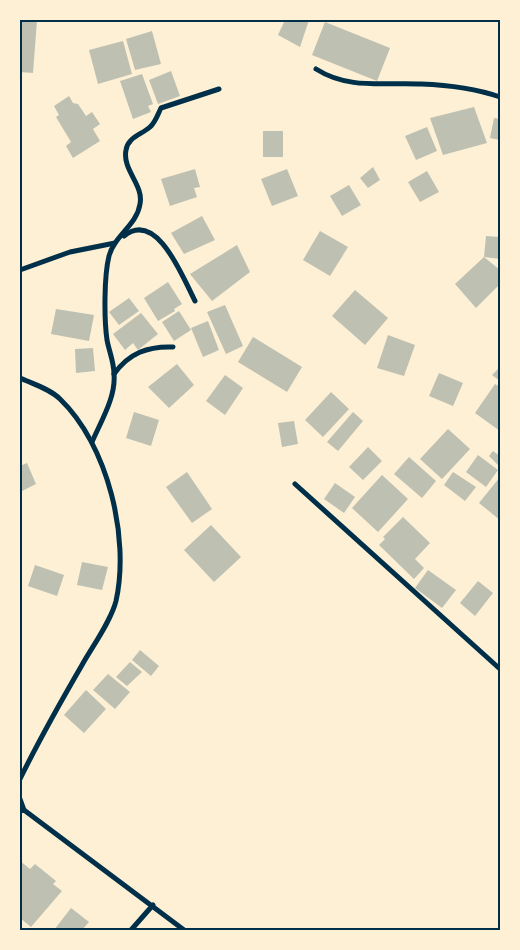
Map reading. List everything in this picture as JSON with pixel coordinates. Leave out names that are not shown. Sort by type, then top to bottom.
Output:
[{"type":"street","points":[[316,69],[330,78],[348,82],[460,87],[500,97]]},
{"type":"street","points":[[92,442],[111,398],[114,374],[107,338],[107,269],[109,254],[137,215],[140,204],[141,193],[126,157],[126,148],[135,135],[149,128],[161,108],[219,89]]},
{"type":"street","points":[[20,270],[70,252],[116,243],[129,232],[139,228],[147,230],[157,237],[195,300]]},
{"type":"street","points":[[114,374],[123,362],[134,354],[148,349],[173,347]]},
{"type":"street","points":[[20,378],[59,397],[92,442],[103,469],[116,515],[119,560],[115,602],[98,637],[38,741],[20,779]]},
{"type":"street","points":[[294,484],[500,669]]},
{"type":"street","points":[[20,799],[22,811],[153,905],[184,930]]},
{"type":"street","points":[[131,930],[153,905]]},
{"type":"building","points":[[20,20],[37,20],[33,73],[20,72]]},
{"type":"building","points":[[285,20],[309,20],[300,47],[278,35]]},
{"type":"building","points":[[325,22],[390,48],[377,81],[312,55]]},
{"type":"building","points":[[152,31],[161,64],[135,70],[126,39]]},
{"type":"building","points":[[123,41],[132,74],[98,84],[89,50]]},
{"type":"building","points":[[171,71],[180,96],[158,104],[149,80]]},
{"type":"building","points":[[142,74],[153,104],[148,106],[151,112],[133,119],[120,81]]},
{"type":"building","points":[[69,96],[73,103],[78,104],[86,116],[92,112],[100,124],[93,129],[100,141],[73,158],[66,146],[71,142],[56,117],[59,115],[54,106]]},
{"type":"building","points":[[474,107],[487,143],[443,155],[430,118]]},
{"type":"building","points":[[494,118],[500,119],[500,140],[490,138]]},
{"type":"building","points":[[427,127],[437,151],[416,160],[405,136]]},
{"type":"building","points":[[263,131],[283,131],[283,157],[263,157]]},
{"type":"building","points":[[373,167],[380,180],[368,188],[360,178]]},
{"type":"building","points":[[195,169],[200,187],[194,188],[197,197],[170,206],[161,179]]},
{"type":"building","points":[[287,169],[298,196],[272,206],[261,179]]},
{"type":"building","points":[[427,171],[439,192],[420,202],[408,182]]},
{"type":"building","points":[[349,185],[361,205],[342,216],[330,196]]},
{"type":"building","points":[[202,216],[215,240],[184,254],[171,233]]},
{"type":"building","points":[[320,231],[348,247],[330,276],[303,260]]},
{"type":"building","points":[[486,236],[500,237],[500,259],[484,257]]},
{"type":"building","points":[[237,245],[250,272],[212,301],[190,274]]},
{"type":"building","points":[[484,257],[500,270],[500,284],[476,308],[455,284]]},
{"type":"building","points":[[168,282],[182,304],[174,309],[175,311],[158,321],[144,298]]},
{"type":"building","points":[[355,290],[388,318],[365,345],[332,316]]},
{"type":"building","points":[[129,298],[139,311],[119,325],[109,312]]},
{"type":"building","points":[[225,305],[243,346],[226,354],[207,312]]},
{"type":"building","points":[[56,309],[94,315],[89,341],[51,334]]},
{"type":"building","points":[[179,311],[191,330],[174,341],[162,322]]},
{"type":"building","points":[[141,313],[158,334],[138,350],[133,343],[125,350],[113,334]]},
{"type":"building","points":[[208,321],[219,350],[203,357],[191,328]]},
{"type":"building","points":[[388,335],[415,345],[404,376],[377,368]]},
{"type":"building","points":[[253,337],[302,367],[287,392],[238,362]]},
{"type":"building","points":[[93,348],[95,371],[76,373],[75,349]]},
{"type":"building","points":[[177,364],[194,385],[169,408],[148,387]]},
{"type":"building","points":[[500,367],[500,381],[492,375]]},
{"type":"building","points":[[439,373],[463,383],[453,406],[429,396]]},
{"type":"building","points":[[225,375],[243,388],[225,415],[206,401]]},
{"type":"building","points":[[495,384],[500,387],[500,431],[475,413]]},
{"type":"building","points":[[331,392],[349,409],[323,437],[305,420]]},
{"type":"building","points":[[134,412],[159,420],[151,446],[126,438]]},
{"type":"building","points":[[353,412],[363,421],[338,451],[327,442]]},
{"type":"building","points":[[294,421],[298,444],[282,447],[278,423]]},
{"type":"building","points":[[448,429],[470,449],[442,479],[420,459]]},
{"type":"building","points":[[368,447],[382,461],[363,480],[349,467]]},
{"type":"building","points":[[493,451],[500,456],[500,467],[489,456]]},
{"type":"building","points":[[478,455],[498,470],[486,487],[466,472]]},
{"type":"building","points":[[409,457],[436,481],[422,498],[394,474]]},
{"type":"building","points":[[27,463],[36,484],[20,492],[20,466]]},
{"type":"building","points":[[187,472],[212,509],[192,523],[166,487]]},
{"type":"building","points":[[453,472],[476,487],[465,501],[444,485]]},
{"type":"building","points":[[382,475],[408,499],[378,532],[352,508]]},
{"type":"building","points":[[500,477],[500,520],[479,503]]},
{"type":"building","points":[[335,483],[355,497],[344,513],[324,499]]},
{"type":"building","points":[[403,517],[430,543],[415,559],[424,568],[414,579],[379,545],[385,539],[383,537]]},
{"type":"building","points":[[211,525],[241,557],[214,582],[184,550]]},
{"type":"building","points":[[82,562],[108,567],[102,590],[77,585]]},
{"type":"building","points":[[35,565],[64,575],[57,596],[28,586]]},
{"type":"building","points":[[428,570],[456,590],[442,608],[415,588]]},
{"type":"building","points":[[478,581],[493,593],[475,616],[460,603]]},
{"type":"building","points":[[140,650],[159,666],[151,676],[132,660]]},
{"type":"building","points":[[130,662],[142,672],[127,686],[116,677]]},
{"type":"building","points":[[108,674],[130,692],[115,709],[93,690]]},
{"type":"building","points":[[86,690],[106,709],[84,733],[64,715]]},
{"type":"building","points":[[20,861],[30,869],[35,864],[56,881],[53,884],[62,891],[31,927],[20,918]]},
{"type":"building","points":[[71,908],[89,922],[82,930],[54,930]]}]
